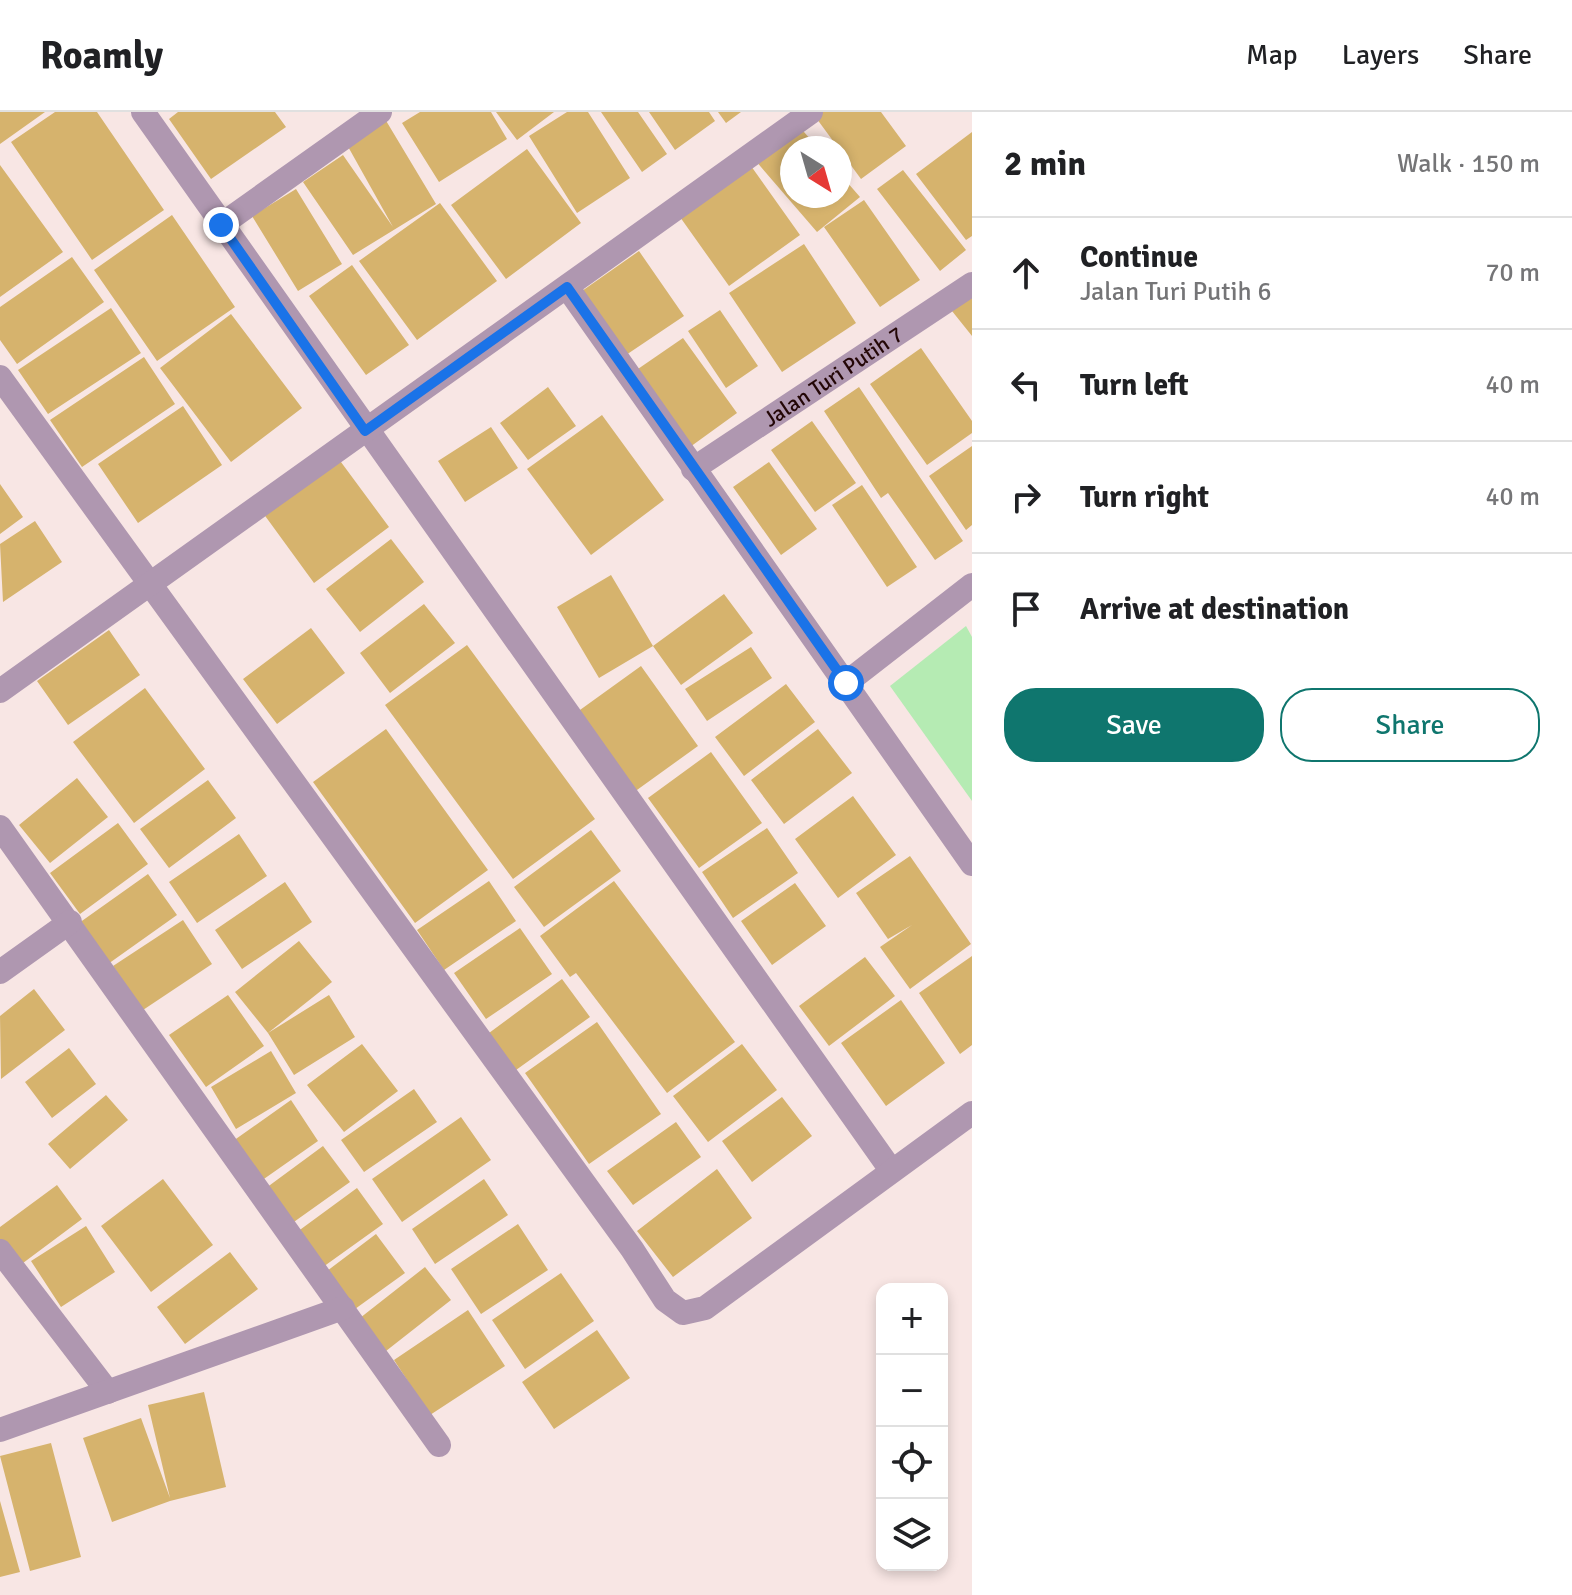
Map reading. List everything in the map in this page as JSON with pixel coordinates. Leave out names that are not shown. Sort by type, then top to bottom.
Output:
[{"type":"street","points":[[143,112],[365,431],[891,1170]]},
{"type":"street","points":[[221,225],[380,112]]},
{"type":"street","points":[[0,691],[811,112]]},
{"type":"street","name":"Jalan Turi Putih 7","points":[[693,469],[972,284]]},
{"type":"street","points":[[567,287],[972,864]]},
{"type":"street","points":[[0,377],[632,1249],[665,1300],[683,1313],[705,1308],[972,1113]]},
{"type":"street","points":[[846,683],[972,585]]},
{"type":"street","points":[[0,827],[439,1445]]},
{"type":"street","points":[[0,972],[70,922]]},
{"type":"street","points":[[2,1258],[108,1392]]},
{"type":"street","points":[[0,1430],[343,1308]]},
{"type":"green space","points":[[966,626],[972,637],[972,801],[890,686]]},
{"type":"building","points":[[0,112],[45,112],[0,144]]},
{"type":"building","points":[[55,112],[97,112],[164,210],[92,260],[11,142]]},
{"type":"building","points":[[178,112],[275,112],[286,127],[211,179],[169,119]]},
{"type":"building","points":[[420,112],[491,112],[507,139],[439,182],[402,123]]},
{"type":"building","points":[[496,112],[554,112],[517,140]]},
{"type":"building","points":[[567,112],[588,112],[630,178],[577,213],[529,136]]},
{"type":"building","points":[[601,112],[638,112],[667,154],[642,172]]},
{"type":"building","points":[[649,112],[709,112],[715,121],[675,150]]},
{"type":"building","points":[[718,112],[741,112],[726,123]]},
{"type":"building","points":[[818,112],[881,112],[906,146],[861,179],[852,167],[852,136],[829,136],[814,115]]},
{"type":"building","points":[[385,119],[436,204],[353,255],[303,182],[343,155],[393,227],[346,143]]},
{"type":"building","points":[[797,124],[808,136],[783,136]]},
{"type":"building","points":[[972,132],[972,236],[966,240],[916,174]]},
{"type":"building","points":[[780,139],[780,189],[755,160]]},
{"type":"building","points":[[527,149],[581,223],[506,279],[451,205]]},
{"type":"building","points":[[0,165],[63,252],[0,297]]},
{"type":"building","points":[[751,166],[800,235],[729,286],[680,217]]},
{"type":"building","points":[[903,170],[966,250],[940,271],[877,189]]},
{"type":"building","points":[[852,188],[860,197],[852,204]]},
{"type":"building","points":[[296,189],[342,264],[298,291],[252,216]]},
{"type":"building","points":[[864,200],[920,280],[880,307],[824,227]]},
{"type":"building","points":[[440,203],[497,281],[417,340],[359,261]]},
{"type":"building","points":[[796,208],[846,208],[817,232]]},
{"type":"building","points":[[172,215],[235,307],[157,361],[94,270]]},
{"type":"building","points":[[804,244],[856,323],[782,372],[729,293]]},
{"type":"building","points":[[639,251],[684,316],[626,355],[582,291]]},
{"type":"building","points":[[72,257],[104,302],[17,364],[0,340],[0,307]]},
{"type":"building","points":[[352,265],[409,345],[366,375],[309,296]]},
{"type":"building","points":[[972,295],[972,336],[952,311]]},
{"type":"building","points":[[111,308],[141,353],[48,414],[18,370]]},
{"type":"building","points":[[720,310],[758,366],[726,388],[688,331]]},
{"type":"building","points":[[231,314],[302,408],[231,462],[160,368]]},
{"type":"building","points":[[683,338],[737,413],[690,447],[635,371]]},
{"type":"building","points":[[921,348],[972,421],[972,433],[927,465],[870,384]]},
{"type":"building","points":[[144,357],[175,404],[82,467],[50,420]]},
{"type":"building","points":[[548,387],[576,426],[528,460],[500,423]]},
{"type":"building","points":[[859,387],[963,541],[935,560],[888,493],[881,498],[824,411]]},
{"type":"building","points":[[183,406],[222,465],[138,523],[98,464]]},
{"type":"building","points":[[602,415],[664,500],[591,555],[527,469]]},
{"type":"building","points":[[812,421],[856,483],[815,512],[771,450]]},
{"type":"building","points":[[491,427],[518,468],[465,502],[438,461]]},
{"type":"building","points":[[972,446],[972,525],[966,530],[929,476]]},
{"type":"building","points":[[338,458],[389,527],[314,583],[263,513]]},
{"type":"building","points":[[769,462],[817,529],[781,555],[733,487]]},
{"type":"building","points":[[0,484],[23,517],[0,534]]},
{"type":"building","points":[[862,485],[917,567],[887,587],[832,505]]},
{"type":"building","points":[[35,521],[62,562],[3,602],[0,544]]},
{"type":"building","points":[[391,539],[424,582],[360,632],[326,589]]},
{"type":"building","points":[[611,575],[653,646],[599,678],[557,607]]},
{"type":"building","points":[[724,594],[753,633],[681,685],[653,646]]},
{"type":"building","points":[[424,604],[455,643],[390,693],[360,653]]},
{"type":"building","points":[[311,628],[345,673],[277,724],[243,679]]},
{"type":"building","points":[[109,630],[140,675],[68,725],[37,681]]},
{"type":"building","points":[[467,645],[595,819],[513,879],[385,705]]},
{"type":"building","points":[[751,647],[772,678],[707,721],[685,689]]},
{"type":"building","points":[[641,666],[698,746],[630,795],[573,715]]},
{"type":"building","points":[[786,684],[815,722],[744,776],[715,737]]},
{"type":"building","points":[[145,688],[205,769],[134,823],[73,742]]},
{"type":"building","points":[[386,729],[488,870],[415,923],[313,782]]},
{"type":"building","points":[[818,729],[852,773],[784,824],[751,780]]},
{"type":"building","points":[[711,752],[762,823],[699,868],[648,798]]},
{"type":"building","points":[[77,778],[108,817],[50,863],[19,825]]},
{"type":"building","points":[[208,780],[236,818],[169,868],[140,829]]},
{"type":"building","points":[[853,796],[896,855],[838,898],[795,839]]},
{"type":"building","points":[[118,823],[148,864],[80,914],[50,873]]},
{"type":"building","points":[[767,828],[798,873],[733,918],[702,872]]},
{"type":"building","points":[[591,830],[621,871],[544,927],[514,887]]},
{"type":"building","points":[[239,834],[267,876],[197,923],[169,882]]},
{"type":"building","points":[[910,856],[971,944],[910,989],[880,947],[912,925],[888,939],[856,893]]},
{"type":"building","points":[[148,874],[177,915],[108,964],[79,923]]},
{"type":"building","points":[[489,881],[516,921],[444,970],[417,930]]},
{"type":"building","points":[[614,881],[735,1042],[667,1093],[576,973],[570,977],[540,936]]},
{"type":"building","points":[[285,882],[312,922],[242,969],[215,930]]},
{"type":"building","points":[[795,883],[826,926],[772,965],[741,921]]},
{"type":"building","points":[[183,920],[212,964],[143,1010],[113,966]]},
{"type":"building","points":[[520,928],[552,974],[486,1019],[454,973]]},
{"type":"building","points":[[299,941],[332,982],[268,1033],[235,992]]},
{"type":"building","points":[[972,956],[972,1045],[960,1054],[919,993]]},
{"type":"building","points":[[865,957],[895,996],[829,1046],[799,1006]]},
{"type":"building","points":[[562,979],[590,1017],[516,1070],[489,1033]]},
{"type":"building","points":[[34,989],[65,1030],[1,1079],[0,1016]]},
{"type":"building","points":[[228,995],[264,1046],[206,1087],[169,1035]]},
{"type":"building","points":[[329,995],[355,1037],[294,1075],[268,1033]]},
{"type":"building","points":[[901,1000],[945,1063],[886,1106],[841,1043]]},
{"type":"building","points":[[597,1022],[661,1114],[589,1164],[525,1073]]},
{"type":"building","points":[[362,1044],[398,1091],[344,1132],[307,1085]]},
{"type":"building","points":[[742,1044],[777,1090],[708,1142],[673,1096]]},
{"type":"building","points":[[69,1048],[96,1084],[52,1118],[25,1082]]},
{"type":"building","points":[[271,1051],[296,1093],[236,1129],[211,1087]]},
{"type":"building","points":[[414,1089],[437,1122],[364,1172],[341,1140]]},
{"type":"building","points":[[106,1095],[128,1120],[70,1169],[48,1144]]},
{"type":"building","points":[[782,1097],[812,1136],[752,1182],[722,1141]]},
{"type":"building","points":[[291,1100],[318,1141],[261,1181],[233,1141]]},
{"type":"building","points":[[461,1117],[491,1160],[402,1222],[372,1179]]},
{"type":"building","points":[[676,1122],[701,1157],[633,1205],[607,1171]]},
{"type":"building","points":[[323,1146],[350,1182],[291,1224],[266,1188]]},
{"type":"building","points":[[717,1169],[752,1218],[673,1277],[637,1231]]},
{"type":"building","points":[[163,1179],[213,1245],[151,1292],[101,1226]]},
{"type":"building","points":[[484,1179],[508,1215],[435,1264],[412,1229]]},
{"type":"building","points":[[57,1185],[82,1219],[19,1266],[0,1241],[0,1227]]},
{"type":"building","points":[[357,1188],[383,1224],[323,1267],[297,1232]]},
{"type":"building","points":[[518,1224],[548,1270],[481,1314],[451,1269]]},
{"type":"building","points":[[86,1226],[115,1272],[61,1307],[31,1261]]},
{"type":"building","points":[[376,1234],[405,1273],[355,1309],[327,1271]]},
{"type":"building","points":[[230,1252],[258,1289],[185,1344],[157,1307]]},
{"type":"building","points":[[425,1267],[451,1300],[386,1351],[360,1318]]},
{"type":"building","points":[[561,1273],[594,1321],[525,1369],[492,1320]]},
{"type":"building","points":[[468,1310],[505,1366],[430,1415],[394,1360]]},
{"type":"building","points":[[597,1330],[630,1378],[554,1429],[522,1382]]},
{"type":"building","points":[[204,1392],[226,1487],[170,1501],[112,1522],[83,1438],[141,1418],[170,1498],[148,1405]]},
{"type":"building","points":[[51,1443],[81,1557],[30,1571],[0,1456]]},
{"type":"building","points":[[0,1501],[20,1572],[0,1577]]},
{"type":"route","points":[[221,225],[365,431],[567,287],[846,683]]}]
